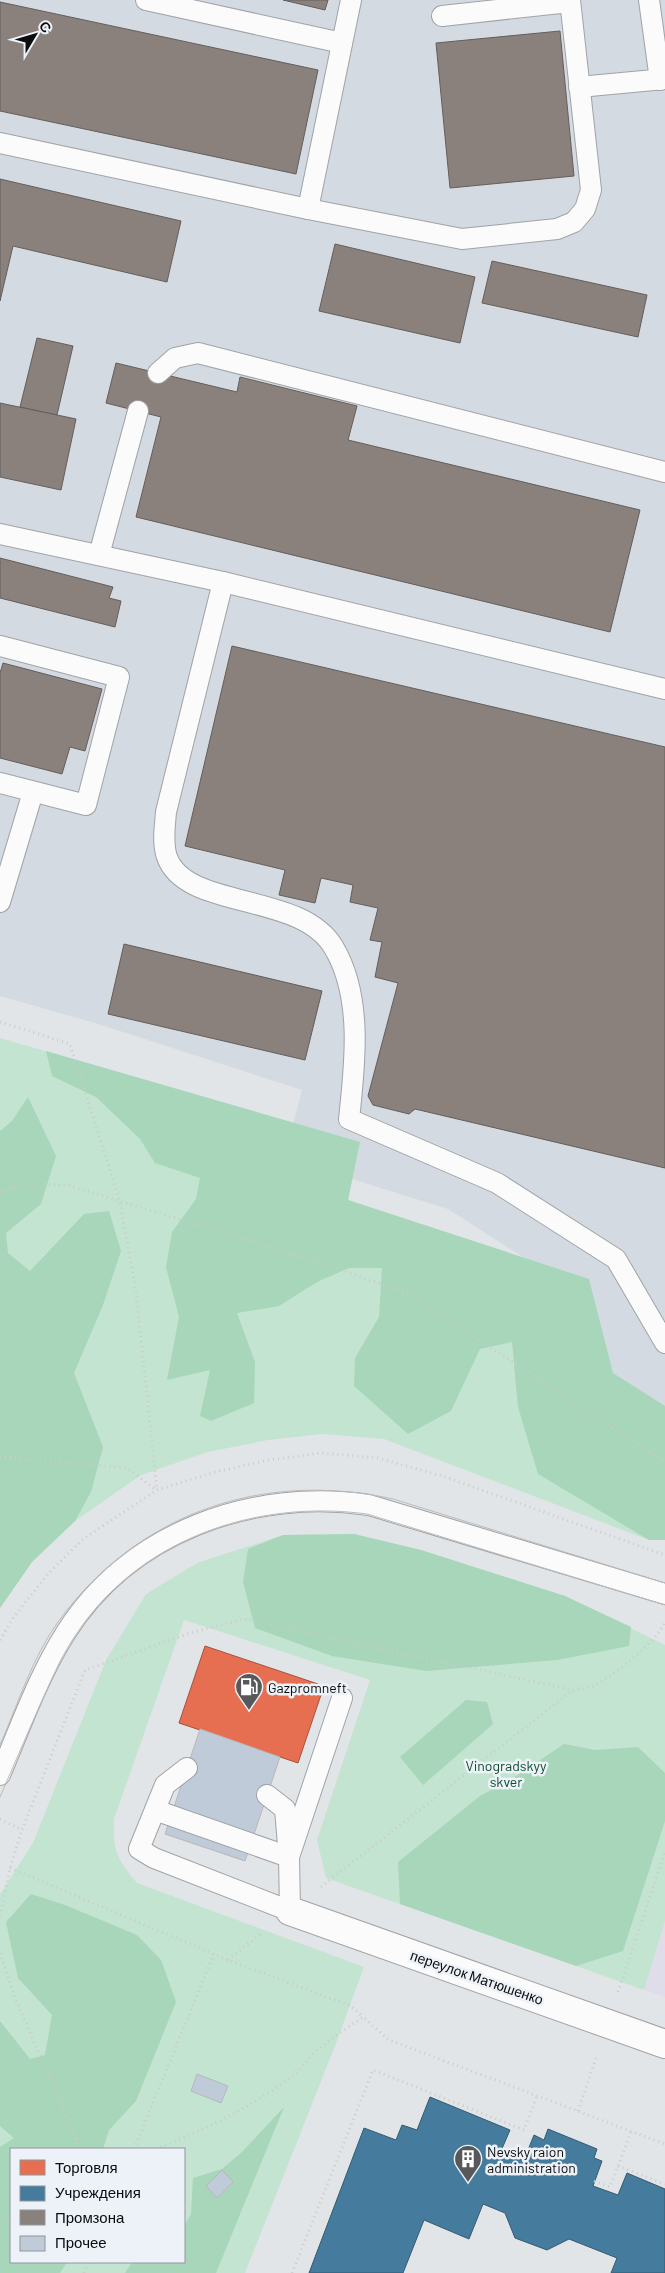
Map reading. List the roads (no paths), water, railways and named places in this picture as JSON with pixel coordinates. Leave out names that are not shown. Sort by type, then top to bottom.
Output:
[{"type":"street","name":"переулок Матюшенко","points":[[290,1911],[665,2044]]},
{"type":"lane","points":[[146,0],[342,43]]},
{"type":"lane","points":[[308,209],[351,0]]},
{"type":"lane","points":[[580,87],[662,80],[649,0]]},
{"type":"lane","points":[[0,143],[308,209],[462,239],[557,229],[574,222],[585,209],[591,190],[570,1],[442,16]]},
{"type":"lane","points":[[158,373],[174,358],[198,353],[665,472]]},
{"type":"lane","points":[[99,555],[138,411]]},
{"type":"lane","points":[[0,534],[224,582],[665,689]]},
{"type":"lane","points":[[224,582],[166,812],[164,836],[167,858],[180,877],[199,888],[281,911],[309,922],[334,946],[346,975],[353,1015],[355,1066],[349,1119],[497,1183],[616,1259],[665,1343]]},
{"type":"lane","points":[[0,646],[119,677],[86,806],[0,783]]},
{"type":"lane","points":[[0,902],[33,792]]},
{"type":"lane","points":[[0,1775],[48,1664],[66,1632],[84,1609],[104,1585],[128,1565],[175,1534],[205,1520],[263,1506],[299,1501],[346,1501],[390,1510],[665,1594]]},
{"type":"lane","points":[[289,1858],[342,1698]]},
{"type":"lane","points":[[187,1768],[164,1785],[140,1849],[154,1858],[290,1911],[289,1858],[285,1809],[267,1794]]},
{"type":"lane","points":[[155,1810],[289,1858]]},
{"type":"tram line","points":[[0,1745],[40,1651],[58,1622],[90,1584],[125,1553],[164,1528],[206,1509],[251,1496],[297,1491],[345,1491],[393,1499],[665,1583]]},
{"type":"tram line","points":[[0,1797],[60,1662],[75,1636],[101,1602],[132,1574],[166,1551],[203,1533],[242,1520],[283,1513],[325,1511],[367,1514],[665,1605]]},
{"type":"place","name":"Gazpromneft","points":[[249,1711]]},
{"type":"place","name":"Nevsky raion administration","points":[[468,2183]]},
{"type":"park label","name":"Vinogradskyy skver","points":[[506,1774]]}]
